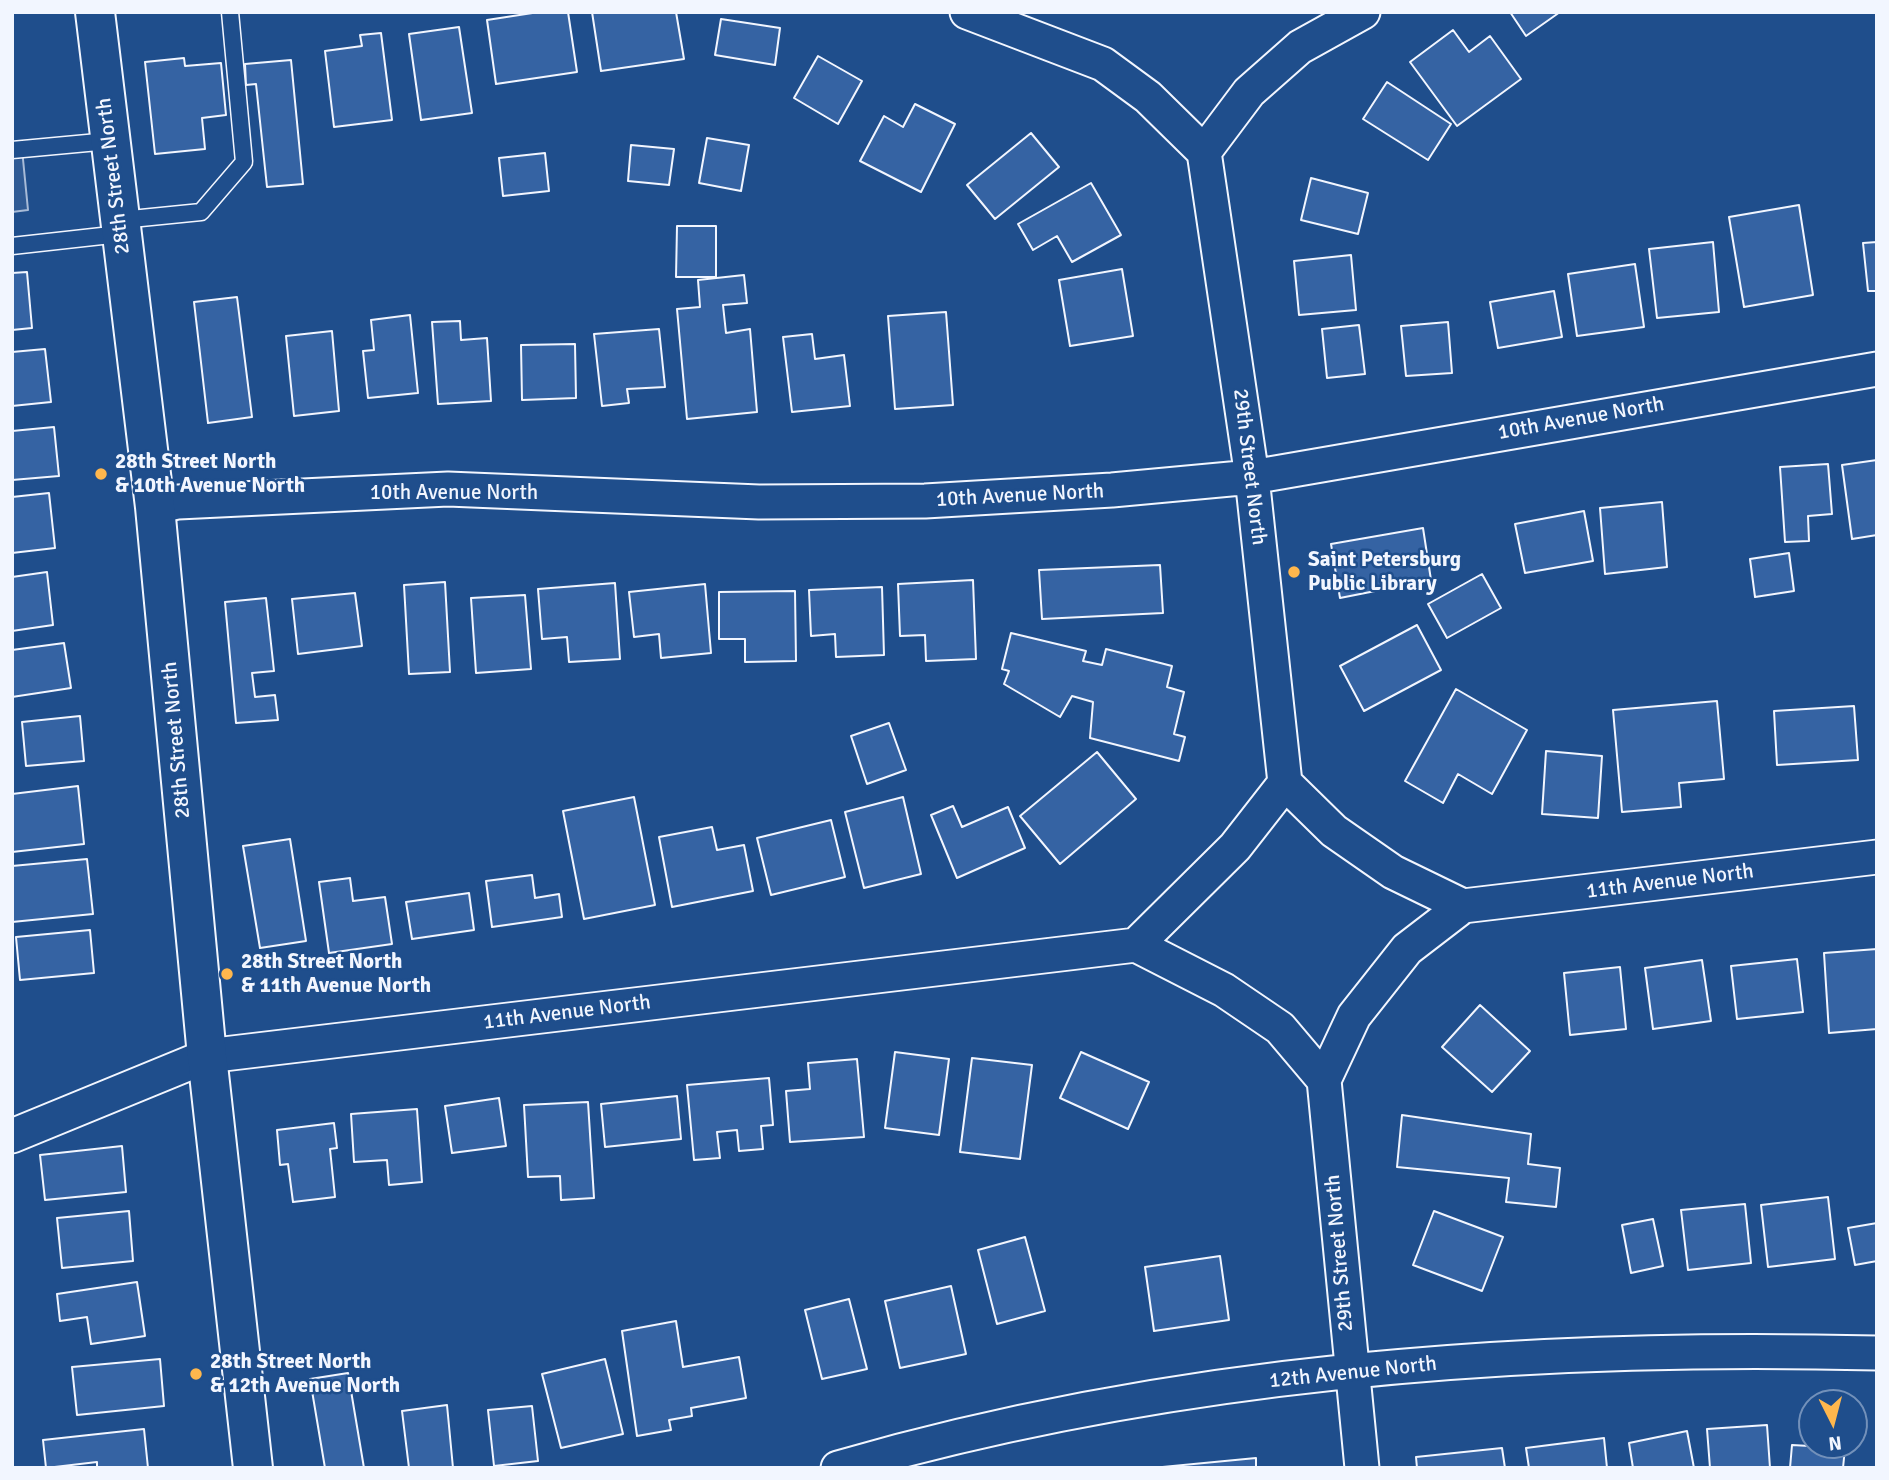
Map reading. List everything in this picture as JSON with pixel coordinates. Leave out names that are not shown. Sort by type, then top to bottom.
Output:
[{"type":"street","name":"28th Street North","points":[[95,12],[155,507],[207,1056],[253,1468]]},
{"type":"street","points":[[967,12],[1103,64],[1148,97],[1204,152],[1249,92],[1300,47],[1363,12]]},
{"type":"street","name":"29th Street North","points":[[1204,152],[1252,477],[1285,783]]},
{"type":"street","name":"10th Avenue North","points":[[155,507],[177,502],[448,489],[759,502],[925,502],[1112,490],[1252,477],[1877,369]]},
{"type":"street","points":[[1285,783],[1334,831],[1393,872],[1464,906],[1399,958],[1354,1016],[1324,1080],[1280,1028],[1224,989],[1136,945],[1235,847],[1285,783]]},
{"type":"street","name":"11th Avenue North","points":[[1464,906],[1877,857]]},
{"type":"street","name":"11th Avenue North","points":[[12,1136],[207,1056],[1136,945]]},
{"type":"street","name":"29th Street North","points":[[1324,1080],[1362,1468]]},
{"type":"street","name":"12th Avenue North","points":[[838,1468],[921,1444],[1159,1396],[1352,1372],[1526,1356],[1742,1350],[1877,1353]]},
{"type":"lane","points":[[12,246],[201,212],[244,162],[230,12]]},
{"type":"lane","points":[[12,150],[110,141]]},
{"type":"shaded area","points":[[22,149],[28,210],[12,212],[12,150]]},
{"type":"building","points":[[539,12],[568,12],[577,72],[496,84],[487,20]]},
{"type":"building","points":[[592,12],[676,12],[684,59],[601,71]]},
{"type":"building","points":[[1510,12],[1560,12],[1526,36]]},
{"type":"building","points":[[721,19],[780,28],[775,65],[715,55]]},
{"type":"building","points":[[459,27],[472,113],[421,120],[409,34]]},
{"type":"building","points":[[1453,30],[1469,52],[1490,36],[1521,79],[1457,126],[1410,62]]},
{"type":"building","points":[[381,33],[392,120],[334,127],[325,51],[362,46],[360,35]]},
{"type":"building","points":[[818,56],[862,81],[838,124],[794,98]]},
{"type":"building","points":[[184,58],[185,66],[221,63],[226,115],[202,118],[205,149],[155,154],[145,62]]},
{"type":"building","points":[[291,60],[303,184],[267,187],[256,84],[246,85],[245,64]]},
{"type":"building","points":[[1387,82],[1451,124],[1428,160],[1363,119]]},
{"type":"building","points":[[915,104],[955,124],[921,192],[860,161],[884,116],[903,127]]},
{"type":"building","points":[[1031,133],[1059,167],[995,219],[967,185]]},
{"type":"building","points":[[707,138],[749,145],[741,191],[699,183]]},
{"type":"building","points":[[631,145],[674,149],[669,185],[628,181]]},
{"type":"building","points":[[545,153],[549,191],[503,196],[499,158]]},
{"type":"building","points":[[1311,178],[1368,193],[1358,234],[1301,220]]},
{"type":"building","points":[[1091,183],[1121,235],[1072,262],[1057,236],[1033,250],[1018,224]]},
{"type":"building","points":[[1799,205],[1813,295],[1744,307],[1729,217]]},
{"type":"building","points":[[677,226],[716,226],[716,277],[676,277]]},
{"type":"building","points":[[1713,242],[1719,312],[1657,318],[1649,249]]},
{"type":"building","points":[[1877,242],[1877,291],[1868,291],[1863,243]]},
{"type":"building","points":[[1351,255],[1356,310],[1299,315],[1294,261]]},
{"type":"building","points":[[1635,264],[1644,327],[1577,336],[1568,274]]},
{"type":"building","points":[[1122,269],[1133,336],[1070,346],[1059,280]]},
{"type":"building","points":[[27,272],[32,328],[12,330],[12,273]]},
{"type":"building","points":[[744,275],[747,303],[723,305],[726,333],[750,329],[757,412],[687,419],[677,309],[700,307],[698,280]]},
{"type":"building","points":[[1554,291],[1562,337],[1498,348],[1490,302]]},
{"type":"building","points":[[237,297],[252,417],[208,423],[194,302]]},
{"type":"building","points":[[946,312],[953,405],[895,409],[888,316]]},
{"type":"building","points":[[410,315],[418,393],[368,398],[363,351],[374,350],[371,320]]},
{"type":"building","points":[[460,321],[461,340],[487,338],[491,401],[438,404],[432,322]]},
{"type":"building","points":[[1448,322],[1452,373],[1406,376],[1401,326]]},
{"type":"building","points":[[1359,325],[1365,374],[1327,378],[1322,329]]},
{"type":"building","points":[[659,329],[665,387],[627,389],[629,403],[602,406],[594,334]]},
{"type":"building","points":[[332,331],[339,411],[294,416],[286,336]]},
{"type":"building","points":[[812,334],[815,359],[844,355],[850,406],[792,412],[783,337]]},
{"type":"building","points":[[575,344],[576,398],[522,400],[521,345]]},
{"type":"building","points":[[45,349],[51,402],[12,406],[12,352]]},
{"type":"building","points":[[54,427],[59,476],[12,480],[12,431]]},
{"type":"building","points":[[1877,460],[1877,535],[1852,539],[1842,465]]},
{"type":"building","points":[[1828,464],[1832,514],[1808,516],[1809,541],[1785,542],[1780,467]]},
{"type":"building","points":[[49,493],[55,548],[12,553],[12,497]]},
{"type":"building","points":[[1662,502],[1667,567],[1605,574],[1600,508]]},
{"type":"building","points":[[1584,511],[1593,561],[1525,573],[1515,524]]},
{"type":"building","points":[[1423,528],[1431,580],[1340,598],[1331,544]]},
{"type":"building","points":[[1789,553],[1794,591],[1755,597],[1750,559]]},
{"type":"building","points":[[1160,565],[1163,613],[1042,619],[1039,570]]},
{"type":"building","points":[[47,572],[53,625],[12,631],[12,577]]},
{"type":"building","points":[[1482,574],[1501,608],[1447,638],[1428,604]]},
{"type":"building","points":[[973,580],[976,659],[926,661],[925,635],[900,636],[898,584]]},
{"type":"building","points":[[445,582],[450,672],[409,674],[404,585]]},
{"type":"building","points":[[615,583],[620,659],[569,662],[567,637],[542,639],[538,589]]},
{"type":"building","points":[[705,584],[711,653],[661,658],[659,634],[634,637],[629,592]]},
{"type":"building","points":[[882,587],[884,655],[836,657],[835,634],[811,636],[809,590]]},
{"type":"building","points":[[795,591],[796,661],[745,662],[745,639],[719,639],[719,592]]},
{"type":"building","points":[[355,593],[362,646],[298,654],[292,599]]},
{"type":"building","points":[[525,595],[531,669],[476,673],[471,598]]},
{"type":"building","points":[[266,598],[274,671],[252,673],[255,697],[275,695],[278,720],[236,723],[225,602]]},
{"type":"building","points":[[1417,625],[1441,670],[1364,711],[1340,666]]},
{"type":"building","points":[[1011,633],[1086,651],[1083,661],[1102,665],[1106,649],[1172,666],[1167,687],[1184,692],[1174,734],[1185,737],[1179,761],[1090,738],[1093,702],[1072,696],[1060,717],[1004,684],[1009,671],[1002,669]]},
{"type":"building","points":[[64,643],[71,688],[12,697],[12,650]]},
{"type":"building","points":[[1456,689],[1527,730],[1492,794],[1458,774],[1443,803],[1405,781]]},
{"type":"building","points":[[1717,701],[1724,779],[1679,783],[1681,807],[1622,812],[1613,710]]},
{"type":"building","points":[[1854,706],[1858,760],[1777,765],[1774,711]]},
{"type":"building","points":[[80,716],[84,761],[26,766],[22,722]]},
{"type":"building","points":[[889,723],[906,770],[867,784],[851,736]]},
{"type":"building","points":[[1546,751],[1602,756],[1598,818],[1542,814]]},
{"type":"building","points":[[1097,752],[1136,799],[1060,864],[1020,816]]},
{"type":"building","points":[[78,786],[84,844],[12,852],[12,794]]},
{"type":"building","points":[[634,797],[655,905],[584,919],[563,811]]},
{"type":"building","points":[[903,797],[921,874],[864,888],[845,812]]},
{"type":"building","points":[[953,806],[962,827],[1008,807],[1025,848],[957,878],[931,815]]},
{"type":"building","points":[[831,820],[845,877],[771,895],[757,838]]},
{"type":"building","points":[[712,827],[717,850],[744,845],[753,891],[672,907],[659,837]]},
{"type":"building","points":[[290,839],[306,941],[260,948],[243,846]]},
{"type":"building","points":[[87,859],[93,914],[12,922],[12,866]]},
{"type":"building","points":[[532,875],[535,898],[559,894],[562,917],[492,927],[486,881]]},
{"type":"building","points":[[350,878],[353,901],[385,897],[392,944],[329,953],[319,882]]},
{"type":"building","points":[[469,893],[474,930],[412,939],[406,902]]},
{"type":"building","points":[[90,930],[94,973],[20,980],[16,937]]},
{"type":"building","points":[[1877,949],[1877,1029],[1829,1033],[1824,953]]},
{"type":"building","points":[[1797,959],[1803,1012],[1737,1019],[1731,966]]},
{"type":"building","points":[[1702,960],[1711,1021],[1653,1029],[1645,968]]},
{"type":"building","points":[[1620,967],[1626,1029],[1570,1035],[1564,973]]},
{"type":"building","points":[[1480,1005],[1530,1051],[1492,1092],[1442,1047]]},
{"type":"building","points":[[895,1052],[949,1059],[939,1135],[885,1128]]},
{"type":"building","points":[[1081,1052],[1149,1082],[1128,1129],[1060,1098]]},
{"type":"building","points":[[972,1058],[1032,1065],[1020,1159],[960,1152]]},
{"type":"building","points":[[857,1059],[864,1137],[790,1142],[786,1091],[810,1089],[808,1063]]},
{"type":"building","points":[[769,1078],[773,1125],[761,1126],[763,1149],[739,1151],[737,1130],[717,1132],[720,1158],[694,1160],[687,1085]]},
{"type":"building","points":[[677,1096],[681,1139],[605,1147],[601,1104]]},
{"type":"building","points":[[499,1098],[506,1146],[452,1153],[445,1106]]},
{"type":"building","points":[[588,1102],[594,1198],[561,1200],[560,1176],[528,1177],[524,1105]]},
{"type":"building","points":[[417,1109],[422,1182],[389,1185],[387,1160],[354,1162],[351,1114]]},
{"type":"building","points":[[1402,1115],[1531,1134],[1528,1164],[1560,1168],[1556,1207],[1506,1202],[1509,1178],[1397,1167]]},
{"type":"building","points":[[334,1123],[337,1148],[330,1149],[335,1197],[293,1202],[288,1164],[280,1165],[277,1130]]},
{"type":"building","points":[[122,1146],[126,1192],[45,1200],[40,1155]]},
{"type":"building","points":[[1828,1197],[1835,1259],[1768,1267],[1761,1205]]},
{"type":"building","points":[[1745,1204],[1751,1263],[1688,1270],[1681,1210]]},
{"type":"building","points":[[129,1211],[133,1261],[62,1268],[57,1218]]},
{"type":"building","points":[[1434,1211],[1503,1237],[1482,1291],[1413,1265]]},
{"type":"building","points":[[1653,1219],[1663,1266],[1631,1273],[1622,1225]]},
{"type":"building","points":[[1877,1223],[1877,1261],[1855,1265],[1848,1228]]},
{"type":"building","points":[[1025,1237],[1045,1311],[997,1324],[978,1250]]},
{"type":"building","points":[[1220,1256],[1229,1320],[1154,1331],[1145,1267]]},
{"type":"building","points":[[137,1282],[145,1336],[91,1344],[87,1317],[60,1321],[57,1294]]},
{"type":"building","points":[[951,1286],[966,1354],[900,1368],[885,1301]]},
{"type":"building","points":[[849,1299],[867,1369],[822,1379],[805,1310]]},
{"type":"building","points":[[676,1321],[683,1367],[739,1357],[746,1398],[691,1408],[692,1416],[669,1420],[671,1430],[637,1436],[622,1331]]},
{"type":"building","points":[[160,1359],[164,1406],[77,1415],[72,1367]]},
{"type":"building","points":[[605,1359],[623,1434],[561,1448],[542,1374]]},
{"type":"building","points":[[348,1373],[364,1468],[325,1468],[310,1379]]},
{"type":"building","points":[[447,1405],[453,1468],[409,1468],[402,1411]]},
{"type":"building","points":[[532,1406],[538,1461],[494,1466],[488,1410]]},
{"type":"building","points":[[1767,1425],[1770,1468],[1710,1468],[1707,1429]]},
{"type":"building","points":[[144,1429],[148,1468],[97,1468],[97,1462],[46,1468],[43,1440]]},
{"type":"building","points":[[1687,1431],[1694,1468],[1633,1468],[1629,1443]]},
{"type":"building","points":[[1604,1438],[1607,1468],[1529,1468],[1526,1448]]},
{"type":"building","points":[[1792,1445],[1798,1445],[1798,1459],[1844,1459],[1843,1468],[1790,1468]]},
{"type":"building","points":[[1502,1448],[1505,1468],[1417,1468],[1416,1457]]},
{"type":"building","points":[[1256,1458],[1256,1468],[1152,1468]]},
{"type":"place","name":"28th Street North & 10th Avenue North","points":[[101,474]]},
{"type":"place","name":"Saint Petersburg Public Library","points":[[1294,572]]},
{"type":"place","name":"28th Street North & 11th Avenue North","points":[[227,974]]},
{"type":"place","name":"28th Street North & 12th Avenue North","points":[[196,1374]]}]
